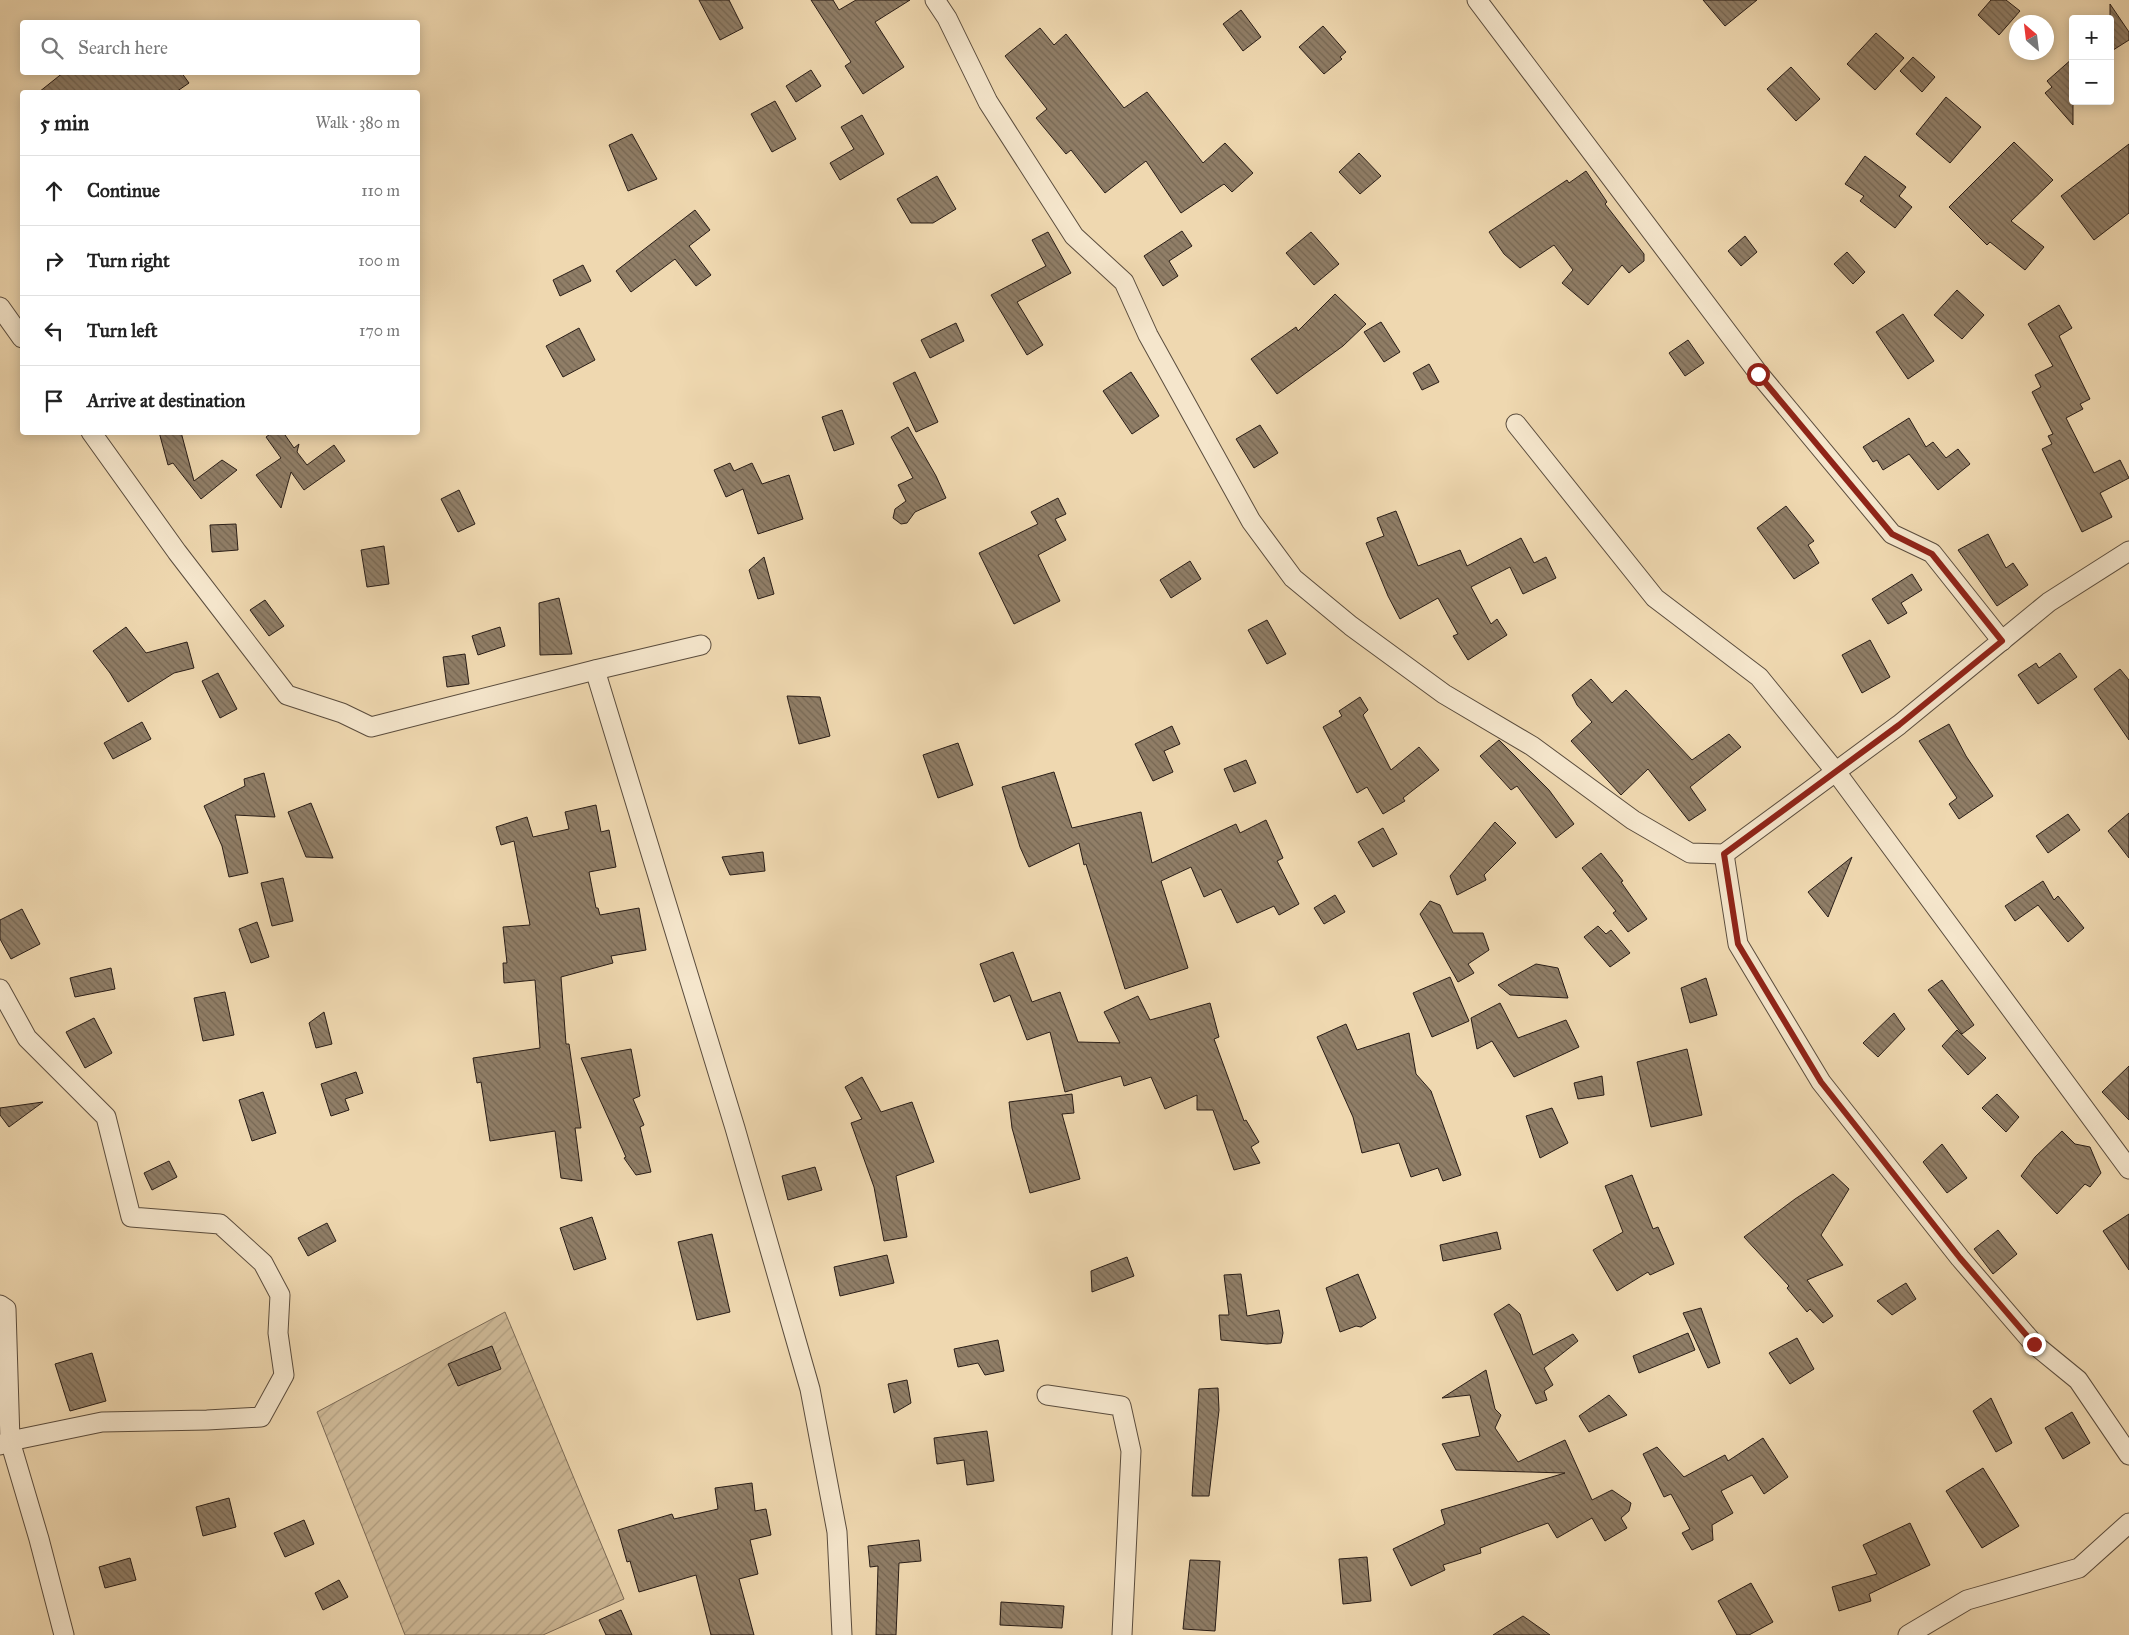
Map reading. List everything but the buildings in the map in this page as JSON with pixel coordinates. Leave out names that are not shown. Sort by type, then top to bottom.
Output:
[{"type":"street","points":[[935,0],[947,18],[988,102],[1074,236],[1124,282],[1148,335],[1251,521],[1293,578],[1351,626],[1444,694],[1532,746],[1633,820],[1690,853],[1724,854],[1899,725],[2049,602],[2129,551]]},
{"type":"street","points":[[1477,0],[1758,374],[1892,534],[1932,554],[2002,641]]},
{"type":"street","points":[[0,306],[20,335]]},
{"type":"street","points":[[1516,424],[1655,598],[1759,677],[1836,772],[2129,1169]]},
{"type":"street","points":[[93,435],[177,552],[287,695],[342,713],[371,727],[701,645]]},
{"type":"street","points":[[595,670],[736,1128],[810,1389],[838,1532],[842,1635]]},
{"type":"street","points":[[1724,854],[1738,944],[1821,1082],[1960,1258],[2034,1344],[2078,1380],[2129,1455]]},
{"type":"street","points":[[0,989],[27,1038],[106,1117],[131,1217],[220,1224],[263,1263],[280,1295],[278,1332],[284,1375],[260,1417],[102,1422],[5,1443]]},
{"type":"street","points":[[0,1305],[6,1309],[5,1443],[39,1539],[64,1635]]},
{"type":"street","points":[[1047,1395],[1122,1406],[1131,1451],[1122,1635]]},
{"type":"street","points":[[1908,1635],[1967,1600],[2079,1568],[2129,1523]]},
{"type":"shaded area","points":[[505,1312],[624,1599],[543,1635],[405,1635],[317,1412]]},
{"type":"route","points":[[1758,374],[1892,534],[1932,554],[2002,641],[1899,725],[1724,854],[1738,944],[1821,1082],[1960,1258],[2034,1344]]}]
